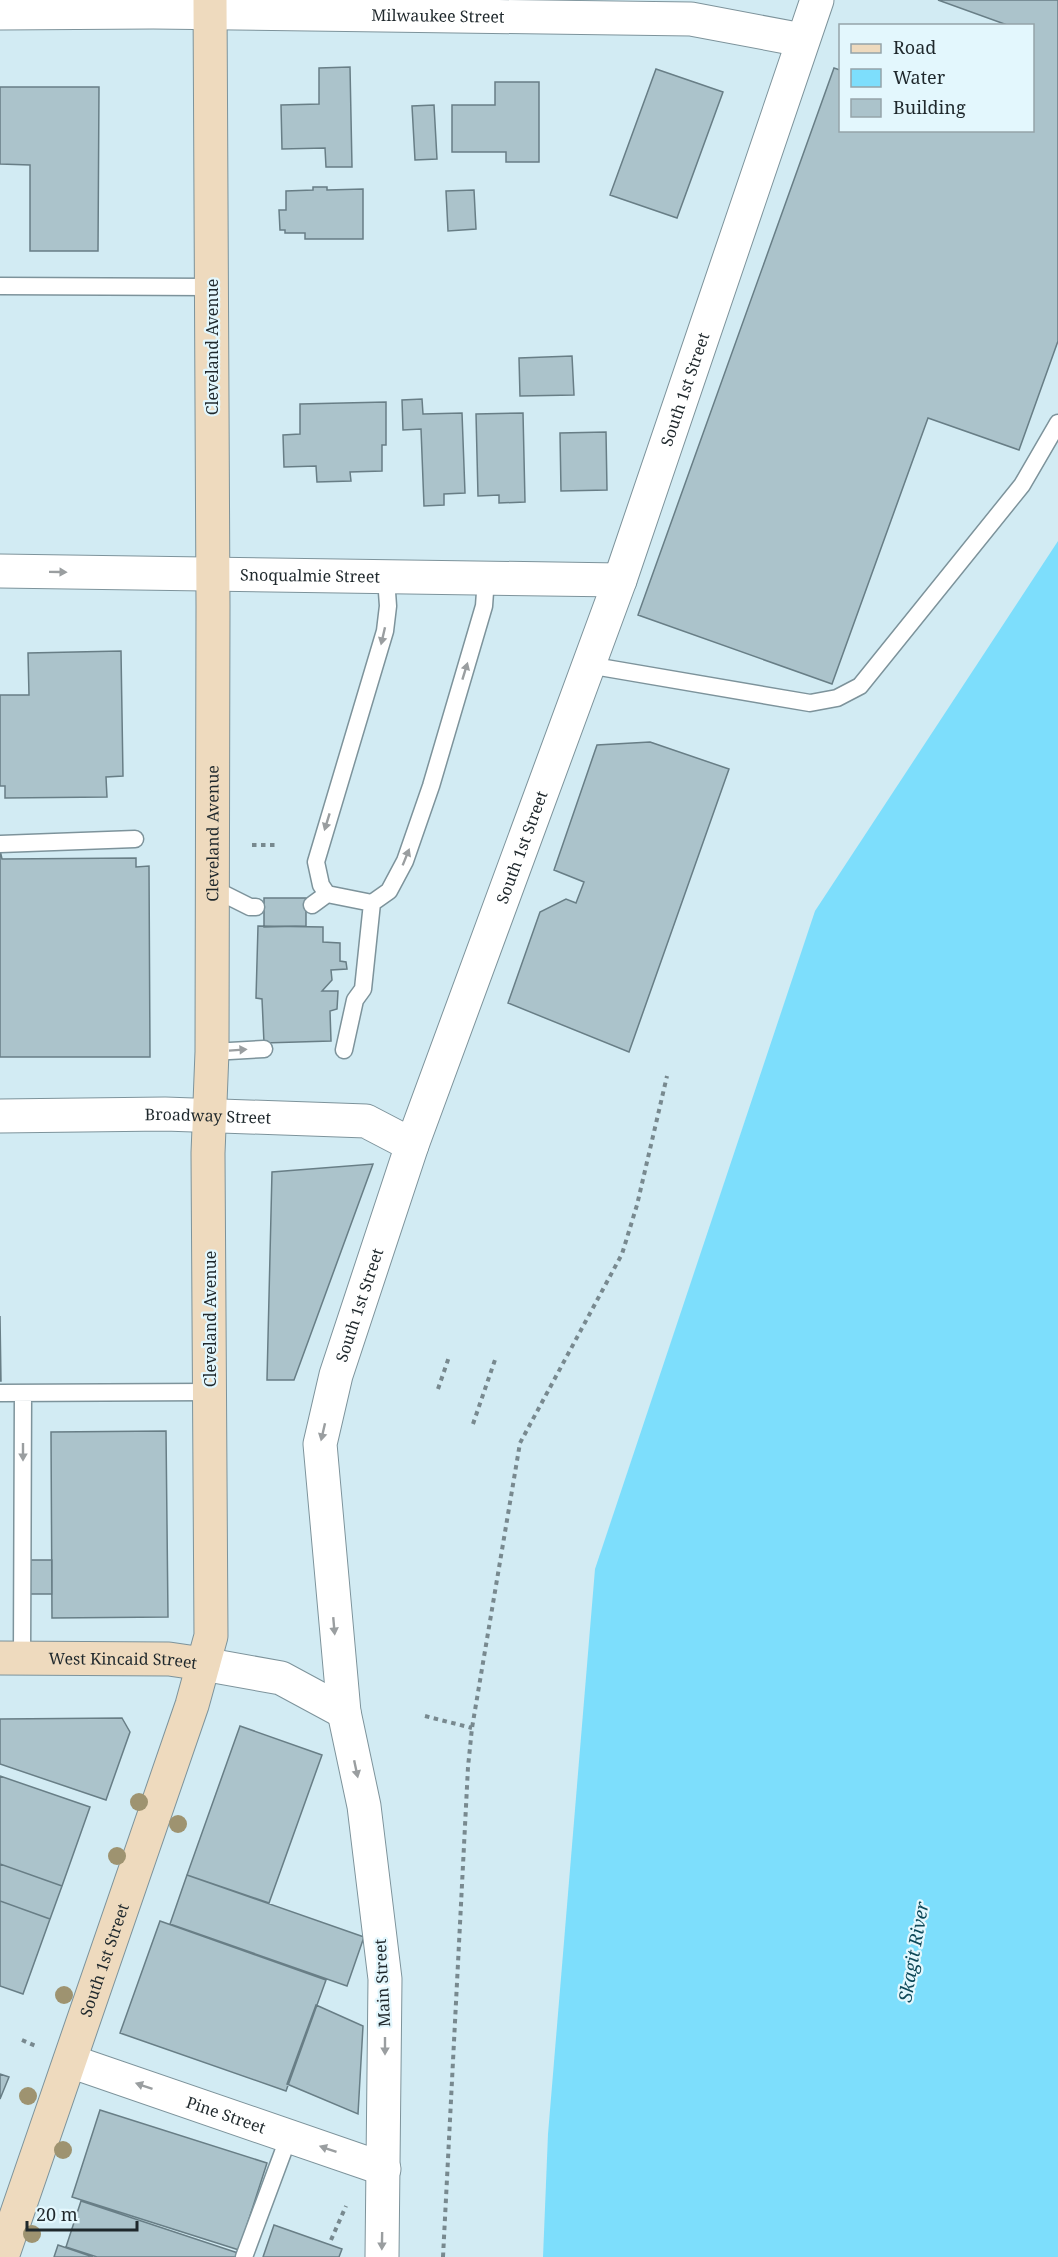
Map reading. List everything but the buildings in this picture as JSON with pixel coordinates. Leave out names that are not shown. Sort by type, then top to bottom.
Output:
[{"type":"street","name":"South 1st Street","points":[[344,1712],[320,1444],[336,1375],[412,1145],[620,580],[817,0]]},
{"type":"street","name":"Milwaukee Street","points":[[0,13],[210,7],[691,19],[802,40]]},
{"type":"street","name":"Cleveland Avenue","points":[[203,1664],[211,1636],[209,1115],[212,1052],[213,575],[210,7]]},
{"type":"street","name":"Snoqualmie Street","points":[[0,571],[620,580]]},
{"type":"street","name":"Broadway Street","points":[[0,1116],[209,1115],[366,1121],[412,1145]]},
{"type":"street","name":"West Kincaid Street","points":[[11,1658],[169,1659],[203,1664],[281,1678],[344,1712]]},
{"type":"street","name":"South 1st Street","points":[[2,2257],[56,2055],[203,1664]]},
{"type":"street","name":"Main Street","points":[[344,1712],[364,1806],[385,1979],[382,2257]]},
{"type":"street","name":"Pine Street","points":[[56,2055],[384,2169]]},
{"type":"lane","points":[[0,286],[211,287]]},
{"type":"lane","points":[[588,665],[810,703],[837,698],[860,686],[1022,485],[1058,423]]},
{"type":"lane","points":[[386,578],[388,606],[385,631],[316,862],[321,885],[327,894],[372,903],[389,891],[405,861],[431,786],[484,606],[486,578]]},
{"type":"lane","points":[[0,844],[135,839]]},
{"type":"lane","points":[[212,888],[250,907],[256,907]]},
{"type":"lane","points":[[312,905],[327,894]]},
{"type":"lane","points":[[344,1050],[355,1000],[363,989],[372,903]]},
{"type":"lane","points":[[212,1052],[264,1049]]},
{"type":"lane","points":[[0,1393],[210,1392]]},
{"type":"lane","points":[[11,1658],[23,1393]]},
{"type":"lane","points":[[244,2257],[289,2136]]},
{"type":"path","points":[[252,845],[276,845]]},
{"type":"path","points":[[443,2257],[472,1728],[520,1443],[622,1254],[637,1205],[667,1076]]},
{"type":"path","points":[[438,1389],[449,1357]]},
{"type":"path","points":[[473,1424],[496,1357]]},
{"type":"path","points":[[425,1716],[472,1728]]},
{"type":"path","points":[[22,2040],[56,2055]]},
{"type":"path","points":[[331,2240],[338,2224]]},
{"type":"water","name":"Skagit River","points":[[1058,541],[1058,2257],[543,2257],[548,2134],[595,1569],[815,911]]}]
